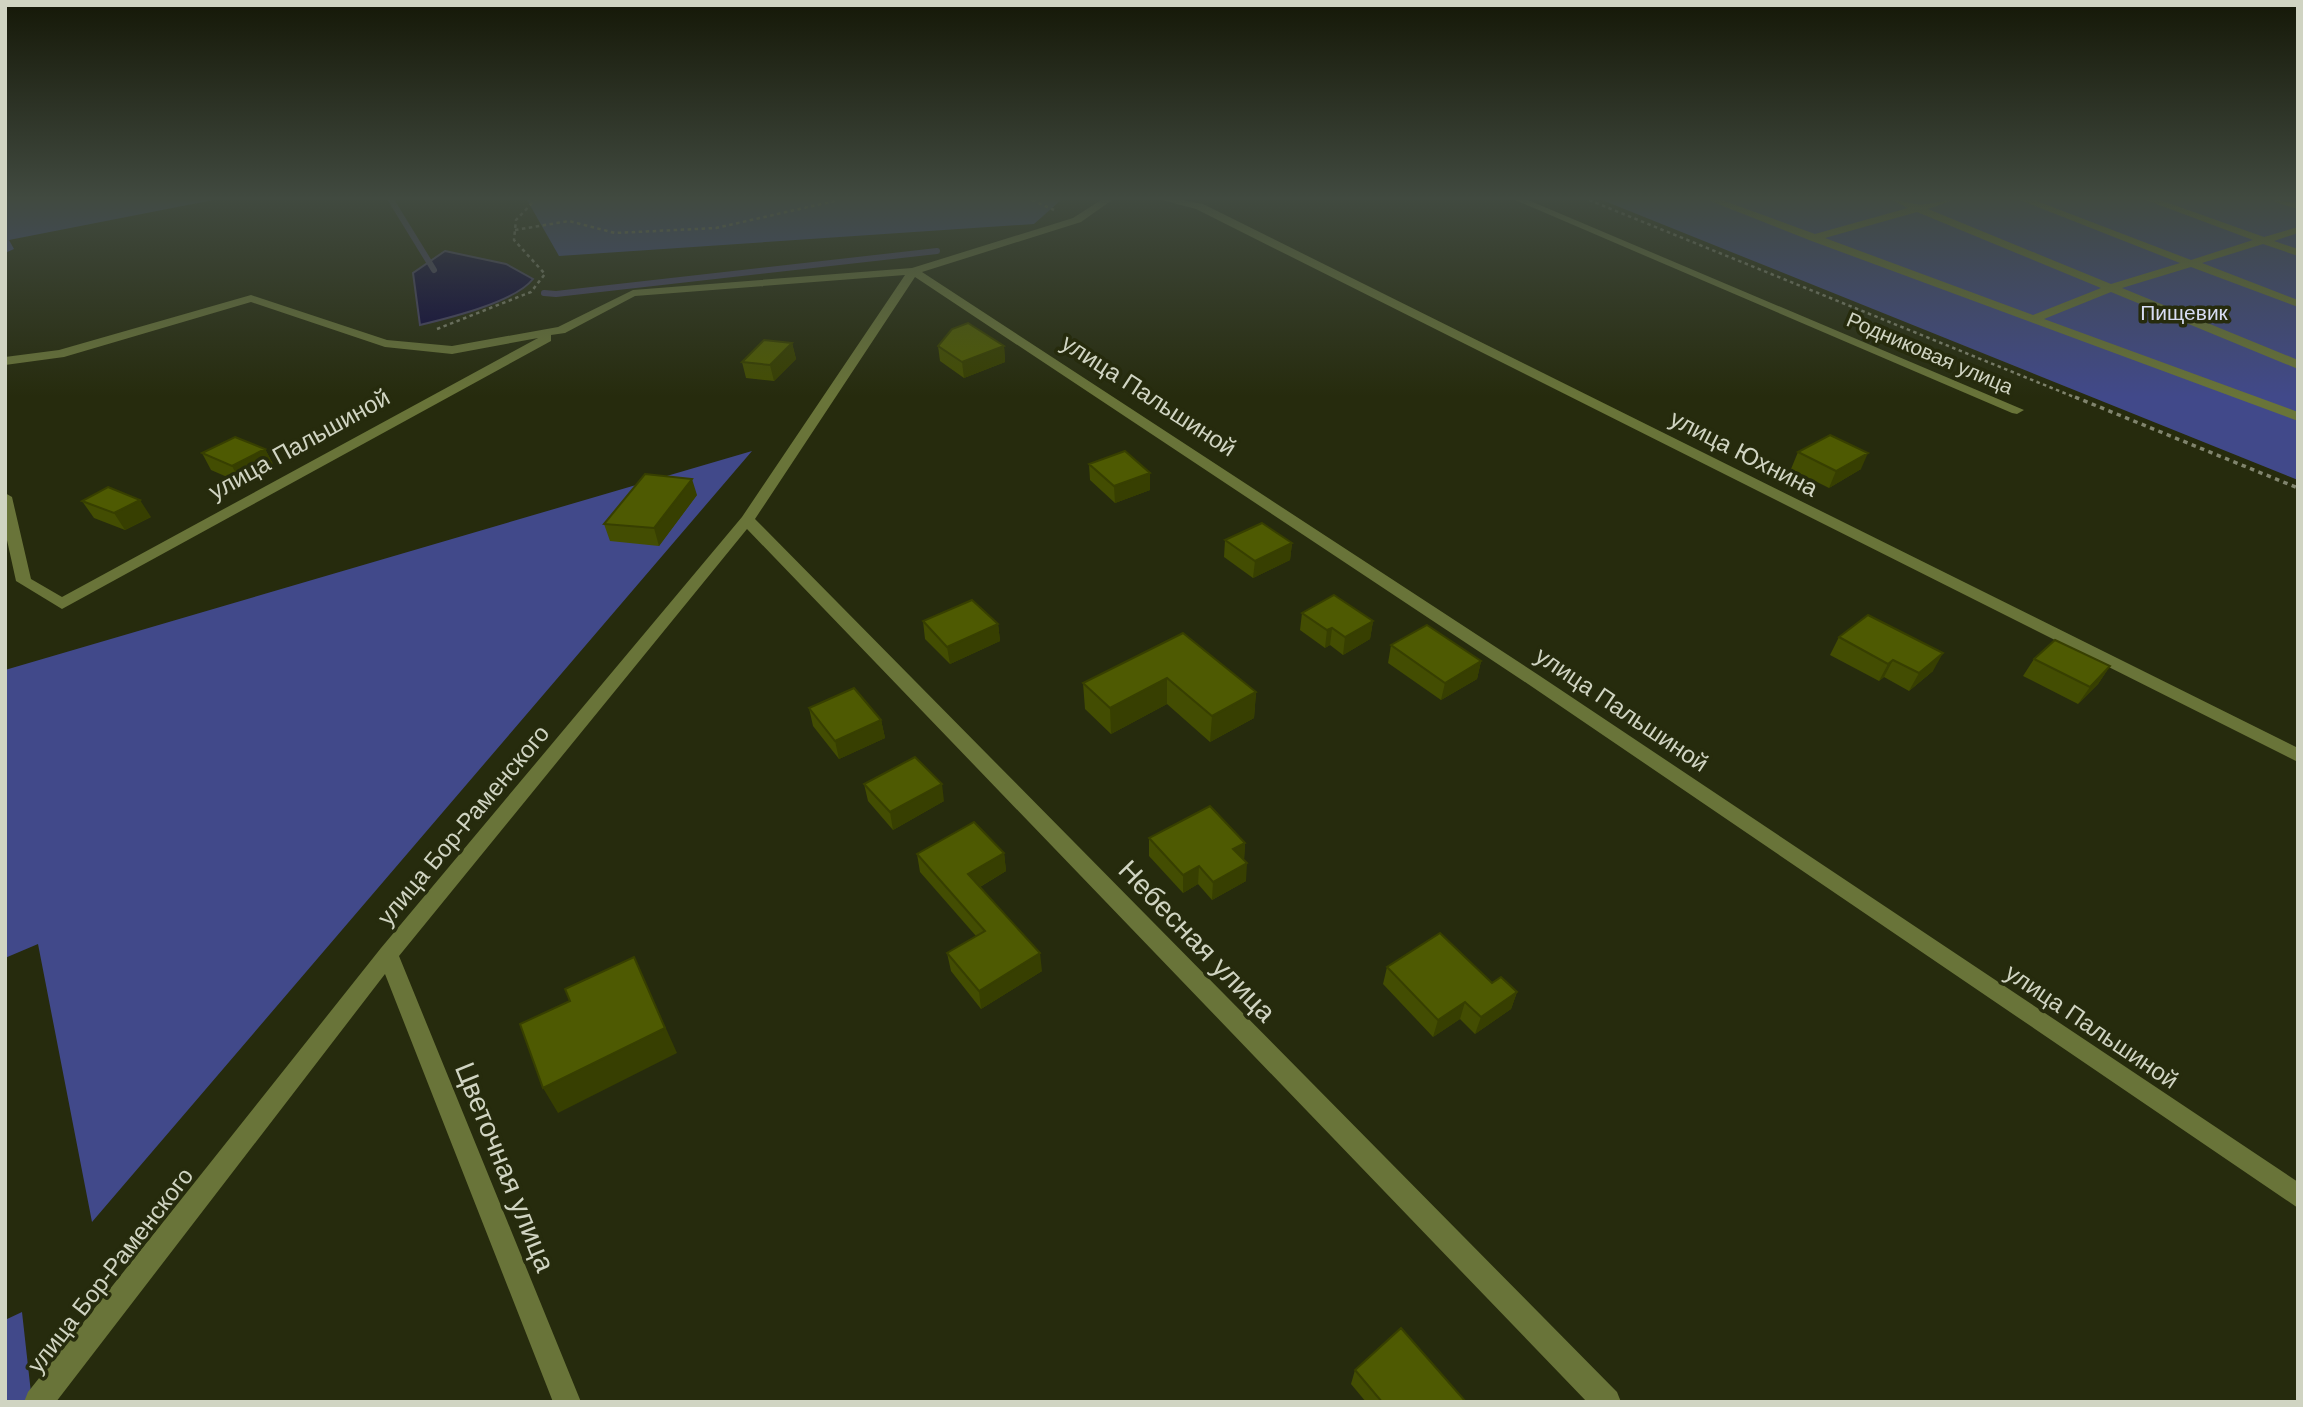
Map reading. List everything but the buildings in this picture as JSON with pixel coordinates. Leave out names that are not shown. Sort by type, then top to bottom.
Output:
[{"type":"street","name":"улица Пальшиной","points":[[5,497],[24,581],[62,604],[633,293],[913,271],[930,266]]},
{"type":"street","name":"улица Юхнина","points":[[1318,266],[2298,756]]},
{"type":"street","name":"Родниковая улица","points":[[1675,266],[2017,410]]},
{"type":"street","points":[[1889,266],[2298,417]]},
{"type":"street","points":[[2057,266],[2298,365]]},
{"type":"street","points":[[2033,319],[2111,288],[2182,266]]},
{"type":"street","points":[[2198,266],[2298,304]]},
{"type":"street","name":"улица Пальшиной","points":[[913,271],[1534,680],[2298,1196]]},
{"type":"street","name":"улица Бор-Раменского","points":[[38,1402],[388,954],[747,520],[913,271]]},
{"type":"street","points":[[5,361],[60,354],[251,298],[386,344],[452,350],[561,330]]},
{"type":"street","name":"Небесная улица","points":[[747,520],[1607,1402]]},
{"type":"street","name":"Цветочная улица","points":[[388,954],[567,1402]]},
{"type":"path","points":[[433,331],[531,292],[545,274],[537,266]]},
{"type":"path","points":[[1751,266],[2298,488]]},
{"type":"green space","name":"Пищевик","points":[[1765,266],[2298,266],[2298,480]]},
{"type":"green space","points":[[752,451],[92,1222],[38,944],[5,958],[5,670]]},
{"type":"green space","points":[[22,1312],[32,1402],[5,1402],[5,1320]]},
{"type":"shaded area","points":[[424,266],[509,266],[533,279],[512,295],[497,302],[420,325],[413,273]]},
{"type":"waterway","points":[[431,266],[434,270]]},
{"type":"waterway","points":[[544,293],[556,294],[807,266]]}]
